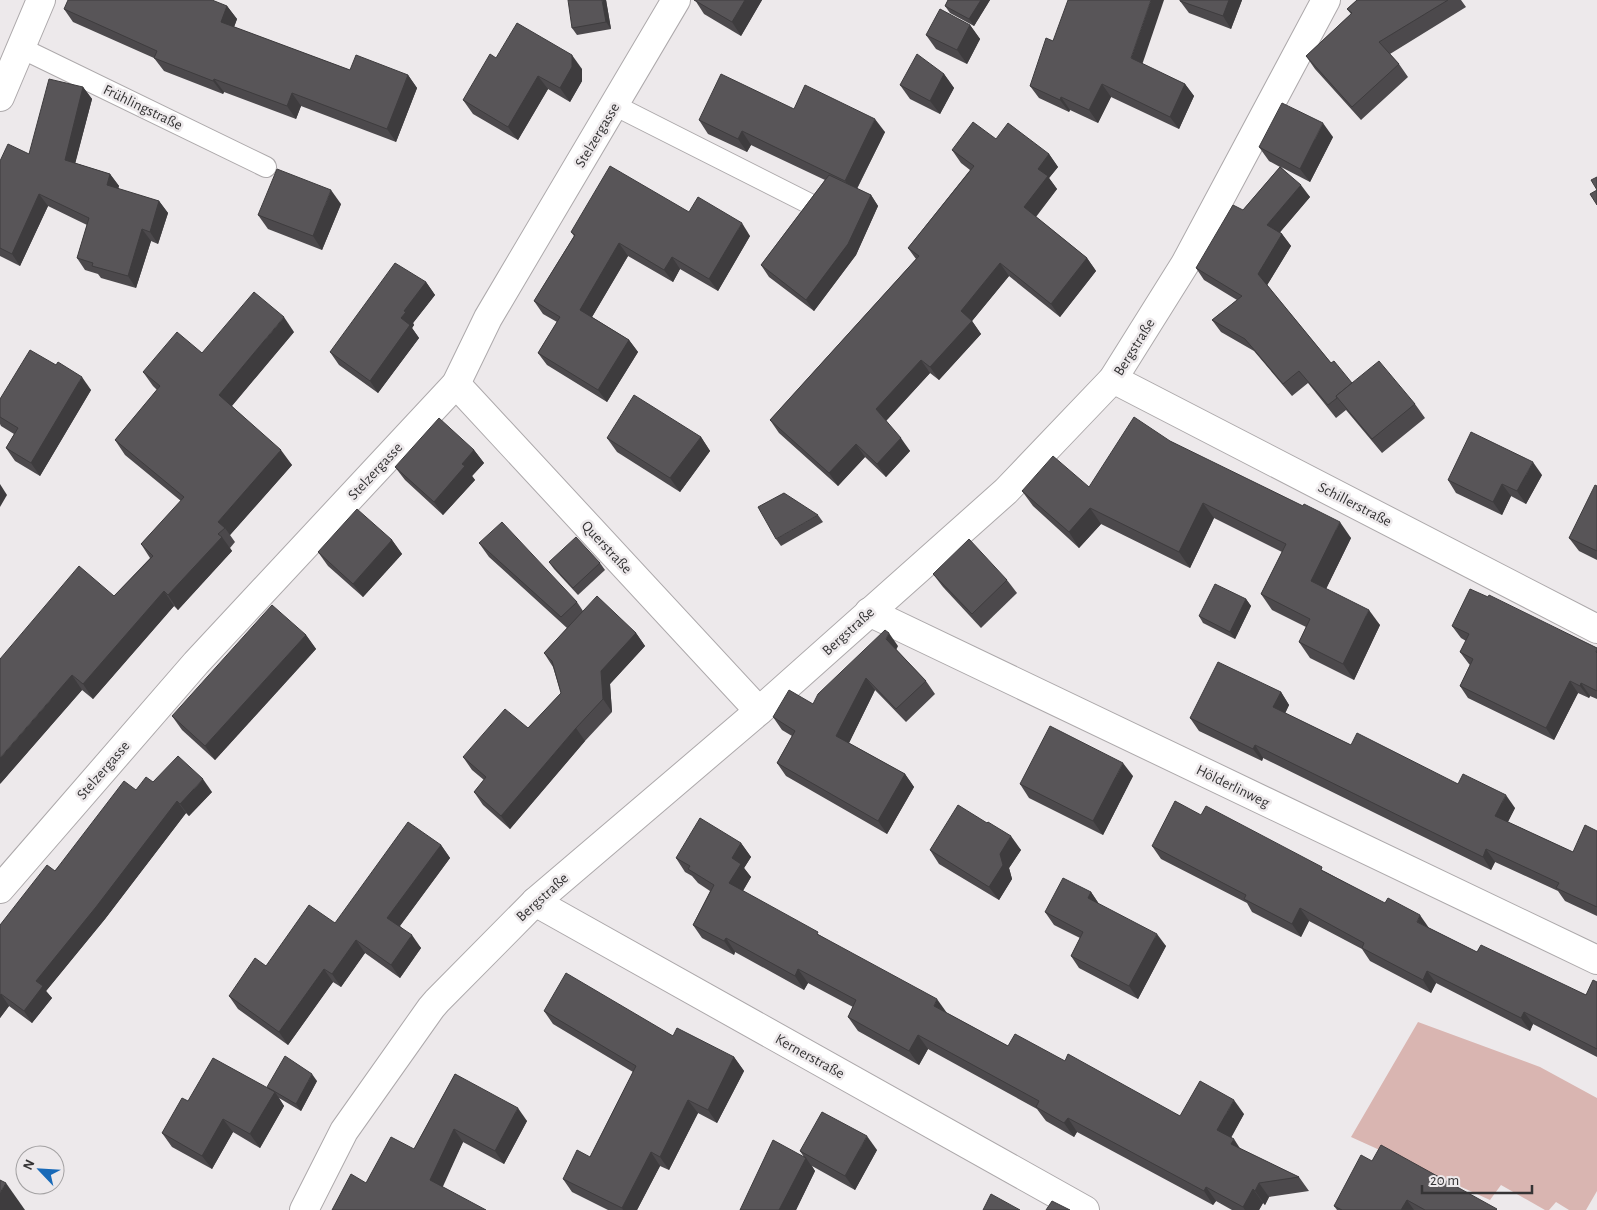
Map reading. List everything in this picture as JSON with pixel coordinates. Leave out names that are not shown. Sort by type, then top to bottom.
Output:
[{"type":"street","points":[[0,96],[41,0]]},
{"type":"street","name":"Stelzergasse","points":[[0,889],[196,663],[456,384],[488,318],[676,0]]},
{"type":"street","name":"Bergstraße","points":[[304,1210],[344,1131],[431,1008],[535,902],[759,711],[1006,491],[1114,379],[1185,264],[1326,0]]},
{"type":"street","name":"Schillerstraße","points":[[1114,379],[1597,629]]},
{"type":"street","name":"Querstraße","points":[[456,384],[759,711]]},
{"type":"street","name":"Hölderlinweg","points":[[869,612],[1597,960]]},
{"type":"street","name":"Kernerstraße","points":[[535,902],[1085,1210]]},
{"type":"lane","name":"Frühlingstraße","points":[[21,48],[266,167]]},
{"type":"lane","points":[[614,106],[808,203]]},
{"type":"shaded area","points":[[1418,1022],[1540,1067],[1597,1098],[1597,1191],[1586,1210],[1569,1210],[1556,1202],[1549,1210],[1545,1210],[1501,1185],[1490,1200],[1351,1137]]},
{"type":"building","points":[[68,0],[212,0],[227,6],[221,22],[350,70],[356,55],[408,75],[387,129],[292,93],[287,106],[214,79],[213,81],[154,58],[157,51],[64,9]]},
{"type":"building","points":[[568,0],[602,0],[606,22],[572,28]]},
{"type":"building","points":[[694,0],[745,0],[732,22]]},
{"type":"building","points":[[948,0],[981,0],[969,19],[945,6]]},
{"type":"building","points":[[1068,0],[1151,0],[1131,58],[1185,84],[1170,117],[1102,84],[1089,110],[1061,97],[1060,100],[1030,86],[1046,38],[1053,41]]},
{"type":"building","points":[[1180,0],[1229,0],[1223,16]]},
{"type":"building","points":[[1357,0],[1448,0],[1379,42],[1399,64],[1352,107],[1306,56],[1352,13],[1347,9]]},
{"type":"building","points":[[940,9],[970,25],[957,50],[926,35]]},
{"type":"building","points":[[517,23],[572,55],[572,67],[560,88],[538,76],[508,127],[463,100],[490,54],[496,58]]},
{"type":"building","points":[[917,54],[944,74],[930,101],[900,85]]},
{"type":"building","points":[[721,74],[794,109],[805,85],[875,119],[845,181],[742,131],[738,139],[699,120]]},
{"type":"building","points":[[49,79],[83,87],[65,160],[110,174],[107,185],[159,201],[150,232],[142,229],[128,276],[92,266],[93,263],[77,258],[89,218],[39,194],[12,254],[0,248],[0,161],[8,144],[29,154]]},
{"type":"building","points":[[1282,103],[1323,123],[1300,169],[1259,147]]},
{"type":"building","points":[[973,122],[996,139],[1008,123],[1049,154],[1038,169],[1048,176],[1024,207],[1087,258],[1051,304],[1000,263],[961,311],[972,321],[930,367],[921,360],[876,409],[901,438],[877,464],[856,444],[829,473],[770,420],[919,256],[908,248],[974,166],[952,150]]},
{"type":"building","points":[[610,166],[689,212],[698,197],[742,223],[709,279],[672,257],[664,270],[619,243],[580,310],[629,340],[598,390],[538,353],[560,317],[534,301],[575,235],[571,232]]},
{"type":"building","points":[[1280,167],[1301,185],[1267,225],[1282,234],[1258,274],[1331,363],[1334,361],[1352,383],[1328,405],[1299,371],[1283,384],[1245,339],[1212,320],[1242,296],[1196,268],[1233,205],[1243,210]]},
{"type":"building","points":[[277,169],[331,190],[313,236],[258,215]]},
{"type":"building","points":[[829,175],[871,195],[848,244],[806,300],[761,265]]},
{"type":"building","points":[[1597,177],[1597,190],[1591,180]]},
{"type":"building","points":[[1597,190],[1597,205],[1590,194]]},
{"type":"building","points":[[395,263],[426,282],[404,311],[406,312],[401,318],[410,325],[370,381],[330,352]]},
{"type":"building","points":[[254,292],[284,317],[219,395],[281,450],[218,522],[225,528],[218,534],[222,537],[168,595],[164,591],[83,684],[72,675],[0,758],[0,659],[79,566],[114,596],[153,556],[141,544],[184,497],[115,440],[160,386],[143,372],[177,332],[202,353]]},
{"type":"building","points":[[30,350],[56,365],[58,362],[82,377],[31,463],[6,448],[18,428],[0,417],[0,399]]},
{"type":"building","points":[[1379,361],[1415,404],[1372,439],[1336,396]]},
{"type":"building","points":[[634,395],[701,437],[670,478],[607,438]]},
{"type":"building","points":[[1134,417],[1170,441],[1340,522],[1311,581],[1369,610],[1343,664],[1299,642],[1310,619],[1261,594],[1286,544],[1203,503],[1179,552],[1090,508],[1069,532],[1022,491],[1053,456],[1089,487]]},
{"type":"building","points":[[439,418],[474,450],[462,464],[465,466],[434,502],[395,467]]},
{"type":"building","points":[[1471,432],[1533,462],[1517,491],[1502,484],[1493,502],[1448,480]]},
{"type":"building","points":[[1595,485],[1597,486],[1597,551],[1569,538]]},
{"type":"building","points":[[784,493],[818,515],[776,539],[758,507]]},
{"type":"building","points":[[357,509],[392,540],[353,584],[318,552]]},
{"type":"building","points":[[502,522],[577,602],[561,617],[479,543]]},
{"type":"building","points":[[576,537],[600,563],[573,588],[549,562]]},
{"type":"building","points":[[969,539],[1007,580],[972,614],[933,574]]},
{"type":"building","points":[[1215,584],[1246,599],[1230,632],[1199,616]]},
{"type":"building","points":[[1470,589],[1488,597],[1489,595],[1597,648],[1597,691],[1581,683],[1580,686],[1570,681],[1546,728],[1460,686],[1473,659],[1460,652],[1469,634],[1452,626]]},
{"type":"building","points":[[597,596],[636,633],[601,671],[603,699],[501,816],[474,792],[486,777],[463,757],[505,709],[528,728],[561,693],[552,661],[544,653]]},
{"type":"building","points":[[272,605],[306,635],[205,746],[172,716]]},
{"type":"building","points":[[885,630],[889,633],[886,639],[926,681],[896,709],[866,678],[836,736],[905,774],[878,821],[777,763],[795,731],[773,717],[789,690],[813,704],[818,694]]},
{"type":"building","points":[[1218,662],[1281,692],[1273,707],[1351,745],[1357,733],[1458,784],[1463,774],[1506,795],[1495,816],[1573,852],[1585,825],[1597,831],[1597,907],[1556,888],[1559,883],[1486,849],[1483,857],[1255,745],[1253,749],[1190,718]]},
{"type":"building","points":[[1050,726],[1123,763],[1093,821],[1020,784]]},
{"type":"building","points":[[178,756],[203,779],[180,804],[177,801],[96,907],[36,981],[43,986],[24,1011],[0,995],[0,925],[47,865],[55,871],[124,781],[136,790],[146,777],[153,782]]},
{"type":"building","points":[[1175,801],[1201,815],[1206,806],[1322,867],[1321,870],[1385,903],[1388,898],[1420,915],[1417,922],[1477,952],[1481,945],[1586,995],[1593,980],[1597,982],[1597,1049],[1524,1012],[1521,1018],[1427,971],[1423,980],[1362,948],[1364,943],[1300,908],[1292,924],[1244,899],[1246,895],[1152,846]]},
{"type":"building","points":[[958,805],[1011,836],[1000,854],[1003,865],[989,887],[930,850]]},
{"type":"building","points":[[700,818],[741,843],[732,858],[741,864],[729,883],[818,932],[817,934],[937,999],[934,1006],[1008,1046],[1015,1034],[1065,1061],[1068,1054],[1180,1116],[1200,1081],[1234,1100],[1217,1130],[1234,1139],[1231,1144],[1299,1177],[1259,1183],[1255,1191],[1253,1189],[1243,1207],[1206,1187],[1204,1191],[1068,1118],[1064,1123],[1036,1107],[1039,1101],[918,1035],[909,1051],[848,1017],[856,1000],[798,969],[795,976],[726,938],[724,941],[693,925],[714,885],[688,869],[690,866],[676,858]]},
{"type":"building","points":[[408,822],[441,845],[387,918],[412,935],[391,965],[356,940],[332,974],[324,969],[279,1032],[229,996],[255,958],[266,966],[309,905],[335,923]]},
{"type":"building","points":[[1063,878],[1091,892],[1088,898],[1157,934],[1129,986],[1071,956],[1083,932],[1045,912]]},
{"type":"building","points":[[566,973],[673,1036],[677,1028],[734,1057],[708,1110],[688,1100],[660,1157],[651,1152],[622,1208],[563,1179],[577,1150],[590,1157],[636,1066],[544,1011]]},
{"type":"building","points":[[285,1056],[312,1074],[296,1104],[267,1087]]},
{"type":"building","points":[[213,1058],[275,1092],[250,1134],[223,1119],[202,1156],[162,1133],[182,1098],[188,1101]]},
{"type":"building","points":[[455,1074],[518,1108],[495,1151],[454,1129],[430,1180],[486,1210],[332,1210],[351,1174],[366,1183],[391,1137],[414,1149]]},
{"type":"building","points":[[822,1112],[867,1136],[845,1176],[800,1151]]},
{"type":"building","points":[[773,1140],[806,1158],[779,1210],[740,1210]]},
{"type":"building","points":[[1381,1145],[1497,1209],[1425,1210],[1407,1200],[1401,1210],[1342,1210],[1334,1206],[1361,1155],[1372,1161]]},
{"type":"building","points":[[0,1180],[6,1183],[0,1193]]},
{"type":"building","points":[[991,1194],[1020,1210],[983,1210]]},
{"type":"building","points":[[1052,1201],[1070,1210],[1046,1210]]}]
